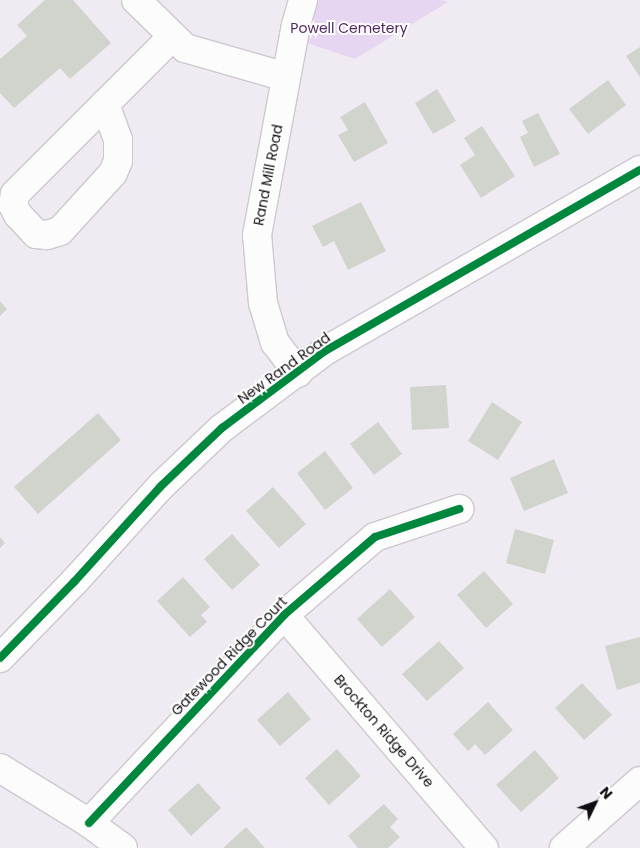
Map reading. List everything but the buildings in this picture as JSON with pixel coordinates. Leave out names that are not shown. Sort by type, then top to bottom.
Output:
[{"type":"street","points":[[136,0],[185,48],[286,77]]},
{"type":"street","name":"Rand Mill Road","points":[[298,373],[275,343],[263,303],[257,235],[296,25],[303,0]]},
{"type":"street","points":[[105,104],[118,140],[118,161],[113,173],[60,231],[46,235],[36,234],[18,215],[13,205],[15,194],[105,104],[173,36]]},
{"type":"street","name":"New Rand Road","points":[[0,658],[74,582],[160,487],[222,428],[325,352],[640,170]]},
{"type":"street","name":"Gatewood Ridge Court","points":[[89,823],[284,615],[375,537],[459,509]]},
{"type":"street","name":"Brockton Ridge Drive","points":[[284,615],[484,848]]},
{"type":"street","points":[[0,768],[89,823],[123,848]]},
{"type":"street","points":[[564,848],[640,781]]},
{"type":"green space","name":"Powell Cemetery","points":[[315,0],[442,0],[448,2],[355,59],[304,42]]},
{"type":"cycle path","points":[[0,658],[74,582],[160,487],[222,428],[325,351],[640,170]]},
{"type":"cycle path","points":[[89,823],[284,615],[375,537],[459,509]]}]
